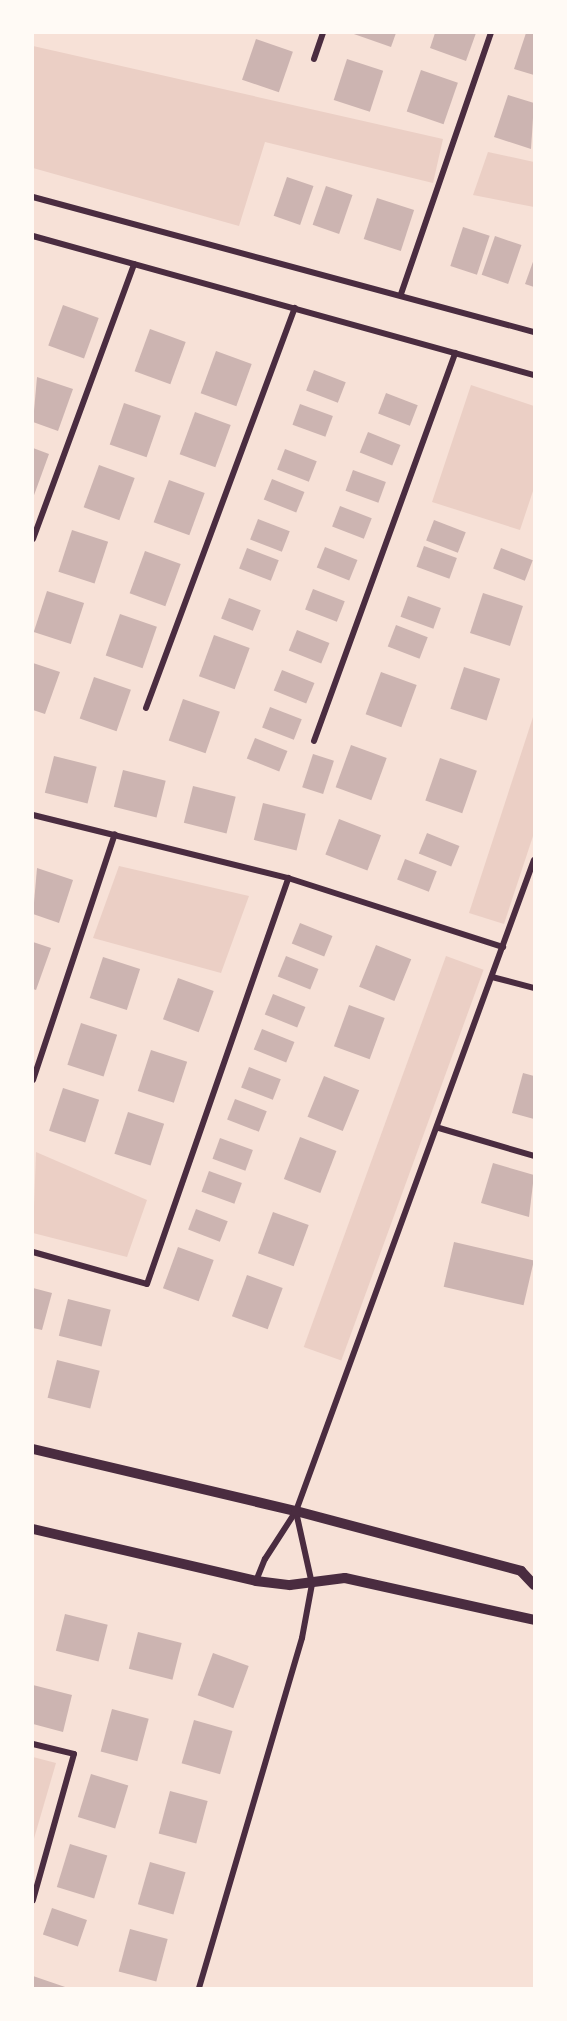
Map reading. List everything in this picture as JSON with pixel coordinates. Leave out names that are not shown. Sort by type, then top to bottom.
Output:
[{"type":"street","points":[[314,59],[323,33]]},
{"type":"street","points":[[401,294],[491,33]]},
{"type":"street","points":[[33,197],[401,294],[534,332]]},
{"type":"street","points":[[33,236],[534,375]]},
{"type":"street","points":[[33,539],[134,264]]},
{"type":"street","points":[[146,708],[295,308]]},
{"type":"street","points":[[314,741],[455,353]]},
{"type":"street","points":[[33,816],[115,834],[288,878],[503,946]]},
{"type":"street","points":[[33,1080],[115,834]]},
{"type":"street","points":[[256,1581],[265,1559],[296,1511],[439,1128],[534,860]]},
{"type":"street","points":[[33,1252],[147,1284],[288,878]]},
{"type":"street","points":[[492,977],[534,988]]},
{"type":"street","points":[[439,1128],[534,1156]]},
{"type":"street","points":[[33,1449],[296,1511],[534,1575]]},
{"type":"street","points":[[199,1988],[302,1638],[312,1584],[296,1511]]},
{"type":"street","points":[[33,1529],[256,1581],[312,1584],[345,1578],[534,1620]]},
{"type":"street","points":[[521,1571],[534,1585]]},
{"type":"street","points":[[33,1744],[74,1754],[33,1900]]},
{"type":"shaded area","points":[[33,46],[443,139],[433,183],[265,142],[239,226],[33,168]]},
{"type":"shaded area","points":[[488,152],[534,162],[534,207],[473,195]]},
{"type":"shaded area","points":[[471,385],[534,406],[534,488],[520,530],[432,502]]},
{"type":"shaded area","points":[[534,714],[534,833],[504,924],[469,913]]},
{"type":"shaded area","points":[[119,866],[249,896],[221,973],[93,938]]},
{"type":"shaded area","points":[[446,956],[484,970],[341,1361],[304,1347]]},
{"type":"shaded area","points":[[36,1152],[147,1200],[127,1257],[33,1233]]},
{"type":"shaded area","points":[[33,1757],[56,1763],[33,1842]]},
{"type":"building","points":[[351,33],[396,33],[391,47]]},
{"type":"building","points":[[435,33],[476,33],[466,61],[430,48]]},
{"type":"building","points":[[526,33],[534,33],[534,75],[514,69]]},
{"type":"building","points":[[256,39],[293,52],[279,92],[242,80]]},
{"type":"building","points":[[347,59],[383,71],[370,112],[334,100]]},
{"type":"building","points":[[421,70],[458,83],[444,124],[407,112]]},
{"type":"building","points":[[508,95],[534,103],[531,149],[494,137]]},
{"type":"building","points":[[287,177],[313,186],[300,225],[274,216]]},
{"type":"building","points":[[326,186],[352,195],[339,234],[313,225]]},
{"type":"building","points":[[377,198],[414,210],[401,251],[364,239]]},
{"type":"building","points":[[463,227],[490,236],[477,275],[450,266]]},
{"type":"building","points":[[495,236],[521,245],[508,284],[482,275]]},
{"type":"building","points":[[534,259],[534,287],[525,284]]},
{"type":"building","points":[[63,305],[99,318],[84,358],[48,345]]},
{"type":"building","points":[[150,329],[186,342],[170,384],[135,371]]},
{"type":"building","points":[[216,351],[252,364],[236,406],[201,393]]},
{"type":"building","points":[[314,370],[346,382],[338,403],[306,391]]},
{"type":"building","points":[[37,377],[73,389],[58,431],[33,422]]},
{"type":"building","points":[[386,393],[418,405],[410,426],[378,414]]},
{"type":"building","points":[[124,403],[161,416],[147,457],[110,445]]},
{"type":"building","points":[[300,404],[333,416],[325,437],[292,425]]},
{"type":"building","points":[[195,412],[231,425],[215,467],[180,454]]},
{"type":"building","points":[[368,432],[400,445],[392,466],[360,452]]},
{"type":"building","points":[[33,448],[49,454],[33,498]]},
{"type":"building","points":[[285,449],[317,461],[309,482],[277,470]]},
{"type":"building","points":[[99,465],[135,478],[119,520],[84,507]]},
{"type":"building","points":[[353,470],[386,482],[378,503],[345,491]]},
{"type":"building","points":[[272,479],[304,492],[296,513],[264,499]]},
{"type":"building","points":[[169,480],[205,493],[189,535],[154,522]]},
{"type":"building","points":[[340,506],[372,518],[364,539],[332,527]]},
{"type":"building","points":[[258,519],[290,531],[282,552],[250,540]]},
{"type":"building","points":[[434,520],[466,532],[458,553],[426,541]]},
{"type":"building","points":[[72,530],[108,542],[95,584],[58,572]]},
{"type":"building","points":[[424,546],[457,558],[449,579],[416,567]]},
{"type":"building","points":[[325,547],[357,560],[349,581],[317,567]]},
{"type":"building","points":[[247,548],[279,560],[271,581],[239,569]]},
{"type":"building","points":[[501,548],[533,560],[525,581],[493,569]]},
{"type":"building","points":[[145,551],[181,564],[165,606],[130,593]]},
{"type":"building","points":[[313,589],[345,601],[337,622],[305,610]]},
{"type":"building","points":[[47,591],[84,603],[71,644],[34,632]]},
{"type":"building","points":[[483,593],[523,606],[510,646],[470,633]]},
{"type":"building","points":[[408,596],[441,608],[433,629],[400,617]]},
{"type":"building","points":[[229,598],[261,610],[253,631],[221,619]]},
{"type":"building","points":[[120,614],[157,627],[143,668],[106,656]]},
{"type":"building","points":[[396,625],[428,637],[419,659],[388,646]]},
{"type":"building","points":[[297,630],[329,643],[321,664],[289,650]]},
{"type":"building","points":[[214,635],[250,648],[235,689],[199,676]]},
{"type":"building","points":[[33,663],[60,672],[45,714],[33,710]]},
{"type":"building","points":[[464,667],[500,679],[487,721],[450,709]]},
{"type":"building","points":[[282,670],[314,683],[306,704],[274,690]]},
{"type":"building","points":[[381,672],[417,685],[401,727],[366,714]]},
{"type":"building","points":[[94,677],[131,690],[117,731],[80,719]]},
{"type":"building","points":[[183,699],[220,712],[206,753],[169,741]]},
{"type":"building","points":[[270,707],[302,719],[294,740],[262,728]]},
{"type":"building","points":[[255,738],[287,751],[279,772],[247,758]]},
{"type":"building","points":[[351,745],[387,758],[371,800],[336,787]]},
{"type":"building","points":[[313,754],[334,761],[323,794],[302,787]]},
{"type":"building","points":[[54,756],[97,767],[87,804],[45,793]]},
{"type":"building","points":[[440,758],[477,771],[462,813],[425,801]]},
{"type":"building","points":[[123,770],[166,781],[156,818],[114,807]]},
{"type":"building","points":[[193,786],[236,797],[226,834],[184,823]]},
{"type":"building","points":[[263,803],[306,814],[296,851],[254,840]]},
{"type":"building","points":[[339,819],[381,835],[367,871],[325,854]]},
{"type":"building","points":[[427,833],[459,846],[451,867],[419,853]]},
{"type":"building","points":[[405,859],[437,871],[429,892],[397,880]]},
{"type":"building","points":[[37,868],[73,880],[59,923],[33,914]]},
{"type":"building","points":[[300,923],[332,936],[324,957],[292,943]]},
{"type":"building","points":[[33,942],[51,948],[36,990],[33,989]]},
{"type":"building","points":[[376,945],[411,959],[394,1001],[359,987]]},
{"type":"building","points":[[286,956],[318,969],[310,990],[278,976]]},
{"type":"building","points":[[103,957],[140,969],[127,1010],[90,998]]},
{"type":"building","points":[[178,978],[214,991],[199,1032],[163,1019]]},
{"type":"building","points":[[273,994],[305,1007],[297,1028],[265,1014]]},
{"type":"building","points":[[349,1005],[385,1018],[370,1059],[334,1046]]},
{"type":"building","points":[[81,1023],[117,1035],[104,1077],[67,1065]]},
{"type":"building","points":[[262,1029],[294,1042],[286,1063],[254,1049]]},
{"type":"building","points":[[151,1050],[187,1062],[174,1103],[138,1091]]},
{"type":"building","points":[[249,1067],[281,1079],[273,1100],[241,1088]]},
{"type":"building","points":[[523,1073],[534,1076],[534,1119],[512,1113]]},
{"type":"building","points":[[324,1076],[359,1090],[343,1131],[308,1117]]},
{"type":"building","points":[[63,1088],[99,1100],[85,1143],[49,1131]]},
{"type":"building","points":[[235,1099],[267,1111],[259,1132],[227,1120]]},
{"type":"building","points":[[128,1112],[164,1124],[151,1166],[114,1154]]},
{"type":"building","points":[[300,1137],[336,1151],[320,1193],[284,1179]]},
{"type":"building","points":[[220,1138],[253,1150],[245,1171],[212,1159]]},
{"type":"building","points":[[493,1163],[534,1175],[529,1217],[481,1203]]},
{"type":"building","points":[[209,1171],[242,1183],[234,1204],[201,1192]]},
{"type":"building","points":[[196,1209],[228,1221],[220,1242],[188,1230]]},
{"type":"building","points":[[273,1212],[309,1225],[294,1266],[258,1253]]},
{"type":"building","points":[[454,1242],[534,1260],[524,1305],[444,1287]]},
{"type":"building","points":[[178,1247],[214,1260],[199,1301],[163,1288]]},
{"type":"building","points":[[247,1275],[283,1288],[268,1329],[232,1316]]},
{"type":"building","points":[[33,1288],[52,1293],[42,1330],[33,1328]]},
{"type":"building","points":[[68,1299],[111,1310],[101,1347],[59,1336]]},
{"type":"building","points":[[57,1360],[100,1371],[90,1408],[48,1398]]},
{"type":"building","points":[[65,1614],[108,1625],[98,1662],[56,1651]]},
{"type":"building","points":[[138,1632],[182,1643],[172,1680],[129,1669]]},
{"type":"building","points":[[213,1653],[249,1666],[233,1708],[198,1695]]},
{"type":"building","points":[[33,1685],[72,1695],[63,1732],[33,1724]]},
{"type":"building","points":[[112,1709],[149,1719],[137,1761],[101,1752]]},
{"type":"building","points":[[194,1720],[232,1731],[220,1774],[182,1763]]},
{"type":"building","points":[[91,1774],[128,1785],[115,1828],[78,1817]]},
{"type":"building","points":[[170,1791],[208,1801],[196,1844],[159,1834]]},
{"type":"building","points":[[70,1844],[107,1855],[94,1898],[57,1887]]},
{"type":"building","points":[[150,1862],[186,1872],[173,1914],[138,1904]]},
{"type":"building","points":[[52,1908],[87,1920],[78,1947],[43,1934]]},
{"type":"building","points":[[130,1929],[168,1939],[156,1982],[119,1972]]},
{"type":"building","points":[[33,1976],[68,1988],[33,1988]]}]
